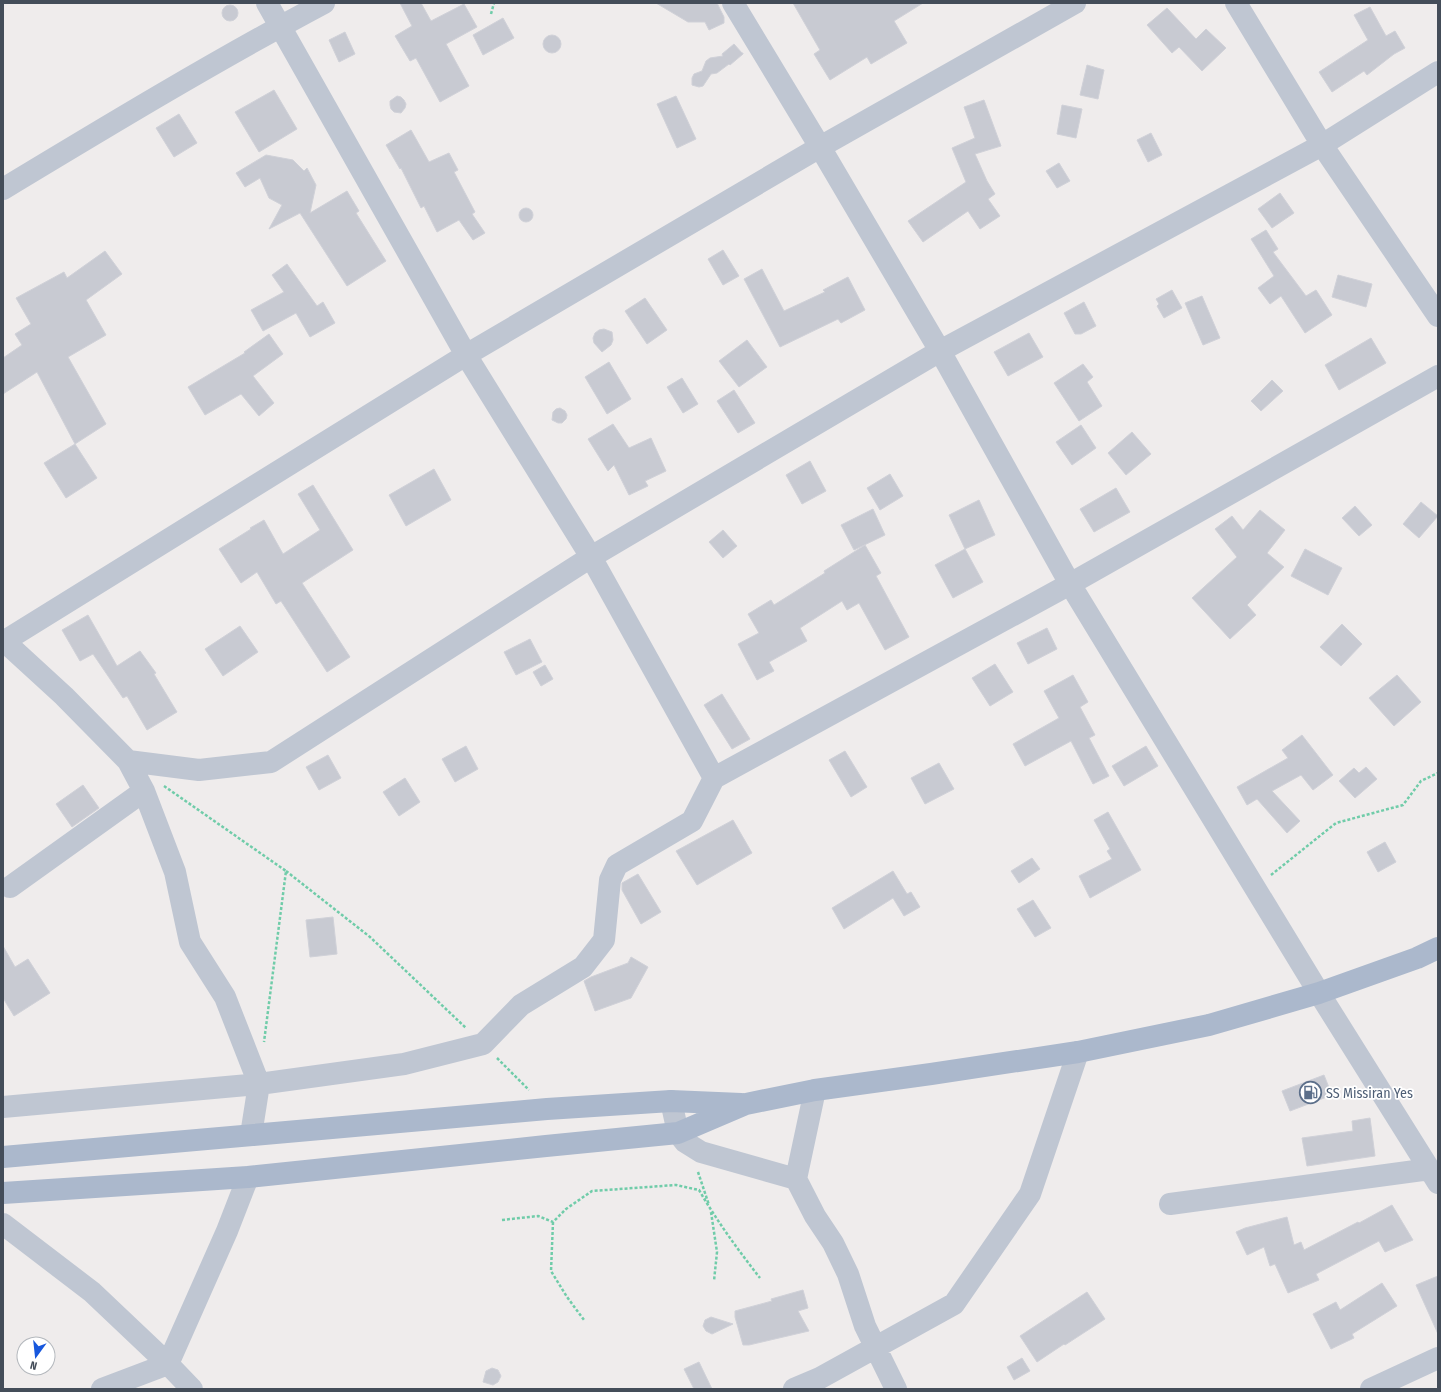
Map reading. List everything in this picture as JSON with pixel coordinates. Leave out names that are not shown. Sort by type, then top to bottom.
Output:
[{"type":"main road","points":[[3,1157],[547,1109],[671,1101],[746,1104],[815,1090],[1078,1052],[1210,1025],[1319,993],[1418,958],[1438,948]]},
{"type":"main road","points":[[3,1193],[248,1176],[546,1146],[682,1138],[746,1104]]},
{"type":"street","points":[[267,3],[466,355],[591,557],[714,778]]},
{"type":"street","points":[[3,189],[124,116],[280,26],[324,3]]},
{"type":"street","points":[[733,3],[940,351],[1070,584],[1319,993],[1434,1176],[1170,1204]]},
{"type":"street","points":[[251,1135],[259,1084],[225,997],[190,942],[175,872],[152,787],[64,696],[3,641],[466,355],[820,147],[1075,3]]},
{"type":"street","points":[[1236,3],[1322,145],[1438,316]]},
{"type":"street","points":[[128,761],[199,770],[271,762],[591,557],[940,351],[1322,145],[1438,72]]},
{"type":"street","points":[[3,1107],[259,1084],[404,1064],[483,1044],[521,1005],[583,967],[604,940],[610,880],[617,865],[692,820],[714,778],[1070,584],[1438,376]]},
{"type":"street","points":[[5,884],[152,787]]},
{"type":"street","points":[[794,1389],[820,1378],[954,1304],[1030,1194],[1078,1052]]},
{"type":"street","points":[[815,1090],[796,1179],[815,1216],[833,1243],[848,1274],[865,1326],[896,1389]]},
{"type":"street","points":[[671,1101],[682,1138],[701,1152],[796,1179]]},
{"type":"street","points":[[102,1389],[168,1364],[227,1231],[248,1176]]},
{"type":"street","points":[[3,1224],[92,1292],[168,1364],[192,1389]]},
{"type":"street","points":[[1371,1389],[1438,1358]]},
{"type":"path","points":[[491,14],[494,3]]},
{"type":"path","points":[[1256,888],[1336,823],[1403,805],[1421,781],[1438,773]]},
{"type":"path","points":[[152,787],[286,871],[370,937],[483,1044],[547,1109]]},
{"type":"path","points":[[264,1045],[286,871]]},
{"type":"path","points":[[682,1138],[694,1160],[711,1211],[717,1252],[714,1281]]},
{"type":"path","points":[[584,1320],[567,1298],[551,1271],[553,1222],[566,1210],[592,1191],[676,1184],[699,1190],[711,1211],[724,1228],[738,1251],[760,1278]]},
{"type":"path","points":[[502,1220],[538,1216],[553,1222]]},
{"type":"building","points":[[400,3],[421,3],[431,21],[464,4],[477,27],[446,44],[469,86],[440,102],[416,58],[410,61],[395,36],[412,26]]},
{"type":"building","points":[[656,3],[717,3],[724,17],[724,23],[709,30],[705,22],[688,22]]},
{"type":"building","points":[[793,3],[923,3],[894,21],[907,43],[871,64],[867,57],[830,80],[814,54],[820,50]]},
{"type":"building","points":[[227,5],[233,5],[238,10],[236,19],[233,21],[227,21],[222,16],[222,10]]},
{"type":"building","points":[[1370,7],[1386,36],[1395,31],[1405,48],[1394,54],[1367,75],[1364,71],[1332,92],[1319,72],[1368,40],[1354,15]]},
{"type":"building","points":[[1167,8],[1196,39],[1206,29],[1226,48],[1202,71],[1179,47],[1172,53],[1147,25]]},
{"type":"building","points":[[503,18],[514,38],[483,55],[473,35]]},
{"type":"building","points":[[345,32],[355,54],[339,62],[329,40]]},
{"type":"building","points":[[552,35],[558,38],[561,44],[558,50],[552,53],[546,50],[543,44],[546,38]]},
{"type":"building","points":[[734,44],[743,54],[730,65],[729,64],[717,73],[711,74],[703,86],[699,87],[692,85],[692,78],[694,74],[702,71],[706,61],[710,58],[723,56],[722,54]]},
{"type":"building","points":[[1087,65],[1104,70],[1098,99],[1080,95]]},
{"type":"building","points":[[274,90],[297,129],[259,152],[235,112]]},
{"type":"building","points":[[397,96],[401,97],[406,104],[401,113],[394,112],[390,105],[390,101]]},
{"type":"building","points":[[676,96],[696,139],[677,148],[657,104]]},
{"type":"building","points":[[984,100],[1001,146],[975,154],[987,181],[995,194],[988,199],[1000,216],[980,229],[968,211],[923,242],[908,221],[966,182],[952,148],[975,138],[964,107]]},
{"type":"building","points":[[1062,105],[1082,109],[1076,138],[1057,134]]},
{"type":"building","points":[[179,114],[197,143],[174,157],[156,128]]},
{"type":"building","points":[[411,130],[429,162],[449,153],[458,170],[454,172],[475,212],[472,214],[485,233],[473,240],[459,220],[437,232],[424,206],[421,208],[401,168],[400,169],[386,145]]},
{"type":"building","points":[[1151,133],[1162,155],[1148,162],[1137,140]]},
{"type":"building","points":[[266,155],[293,160],[304,171],[307,168],[316,185],[310,213],[347,191],[359,211],[356,213],[386,261],[347,286],[300,213],[269,229],[282,205],[269,198],[260,178],[245,187],[236,173]]},
{"type":"building","points":[[1059,163],[1070,181],[1057,188],[1046,171]]},
{"type":"building","points":[[1280,193],[1294,213],[1272,228],[1258,209]]},
{"type":"building","points":[[523,208],[529,208],[533,212],[533,218],[529,222],[523,222],[519,218],[519,212]]},
{"type":"building","points":[[1266,230],[1278,249],[1273,252],[1306,296],[1316,290],[1332,315],[1305,333],[1281,296],[1270,304],[1258,288],[1274,276],[1251,239]]},
{"type":"building","points":[[723,250],[739,276],[723,285],[708,259]]},
{"type":"building","points":[[105,251],[122,274],[86,300],[106,335],[68,357],[106,424],[75,444],[37,372],[3,394],[3,358],[22,345],[15,334],[31,324],[16,298],[64,272],[67,278]]},
{"type":"building","points":[[287,264],[317,306],[323,302],[335,323],[310,337],[296,313],[263,331],[251,310],[284,292],[272,275]]},
{"type":"building","points":[[762,269],[784,311],[825,292],[823,290],[848,277],[865,310],[841,323],[838,319],[780,347],[744,279]]},
{"type":"building","points":[[1338,275],[1372,284],[1366,307],[1332,297]]},
{"type":"building","points":[[1172,290],[1182,308],[1164,318],[1157,306],[1159,304],[1156,299]]},
{"type":"building","points":[[1202,296],[1220,338],[1203,345],[1185,303]]},
{"type":"building","points":[[645,298],[667,330],[647,344],[625,311]]},
{"type":"building","points":[[1084,302],[1096,326],[1081,334],[1075,334],[1064,313]]},
{"type":"building","points":[[604,329],[612,332],[613,340],[611,345],[602,352],[594,343],[593,338],[595,333]]},
{"type":"building","points":[[1029,333],[1043,357],[1008,376],[994,352]]},
{"type":"building","points":[[269,334],[283,354],[253,376],[274,403],[259,416],[241,394],[205,415],[188,387],[245,353],[244,352]]},
{"type":"building","points":[[1371,338],[1386,363],[1339,390],[1325,365]]},
{"type":"building","points":[[747,340],[767,367],[739,387],[719,361]]},
{"type":"building","points":[[609,362],[631,399],[607,414],[585,377]]},
{"type":"building","points":[[1083,364],[1093,377],[1087,382],[1102,406],[1079,421],[1054,383]]},
{"type":"building","points":[[682,378],[698,404],[683,413],[667,387]]},
{"type":"building","points":[[1272,380],[1283,391],[1261,411],[1251,401]]},
{"type":"building","points":[[734,390],[755,423],[738,433],[717,401]]},
{"type":"building","points":[[560,408],[565,411],[567,415],[566,419],[562,423],[558,423],[552,420],[553,412]]},
{"type":"building","points":[[613,424],[629,448],[651,438],[666,471],[645,481],[648,486],[629,495],[614,465],[608,471],[588,439]]},
{"type":"building","points":[[1081,425],[1096,448],[1072,465],[1056,442]]},
{"type":"building","points":[[1132,432],[1151,454],[1126,475],[1108,453]]},
{"type":"building","points":[[75,444],[97,478],[66,498],[44,463]]},
{"type":"building","points":[[810,461],[826,491],[802,504],[786,475]]},
{"type":"building","points":[[434,469],[451,500],[406,526],[389,495]]},
{"type":"building","points":[[890,474],[903,496],[880,510],[867,488]]},
{"type":"building","points":[[313,485],[353,550],[302,583],[350,657],[327,672],[281,601],[276,604],[257,572],[241,583],[219,549],[264,520],[283,554],[320,530],[298,494]]},
{"type":"building","points":[[1116,488],[1130,512],[1094,532],[1080,509]]},
{"type":"building","points":[[979,500],[995,535],[965,549],[949,515]]},
{"type":"building","points":[[1421,502],[1438,516],[1419,538],[1403,524]]},
{"type":"building","points":[[1355,506],[1372,525],[1359,536],[1342,518]]},
{"type":"building","points":[[873,509],[885,535],[854,550],[841,525]]},
{"type":"building","points":[[1260,510],[1285,530],[1267,553],[1284,567],[1247,605],[1256,615],[1230,639],[1192,598],[1237,557],[1215,529],[1232,516],[1243,530]]},
{"type":"building","points":[[723,530],[737,546],[723,558],[709,542]]},
{"type":"building","points":[[865,545],[881,573],[876,576],[909,637],[885,650],[859,603],[847,610],[842,601],[800,628],[807,641],[769,662],[774,671],[757,680],[738,644],[759,633],[748,614],[771,600],[774,605],[825,573],[824,571]]},
{"type":"building","points":[[965,549],[983,582],[953,598],[935,565]]},
{"type":"building","points":[[1305,549],[1342,568],[1328,595],[1291,576]]},
{"type":"building","points":[[88,615],[117,666],[140,651],[156,673],[154,674],[177,712],[147,730],[127,696],[123,698],[93,654],[80,661],[62,630]]},
{"type":"building","points":[[1342,624],[1362,644],[1341,666],[1320,647]]},
{"type":"building","points":[[240,626],[258,652],[223,676],[205,649]]},
{"type":"building","points":[[1047,628],[1057,649],[1028,664],[1017,643]]},
{"type":"building","points":[[530,639],[542,662],[516,675],[504,652]]},
{"type":"building","points":[[995,664],[1013,692],[990,706],[972,678]]},
{"type":"building","points":[[545,665],[553,679],[541,686],[533,672]]},
{"type":"building","points":[[1073,675],[1088,702],[1080,707],[1095,735],[1089,738],[1109,776],[1093,784],[1071,741],[1025,766],[1013,744],[1059,718],[1044,691]]},
{"type":"building","points":[[1397,675],[1421,702],[1394,726],[1369,698]]},
{"type":"building","points":[[722,694],[750,739],[732,749],[704,705]]},
{"type":"building","points":[[1302,735],[1333,775],[1313,790],[1301,775],[1272,791],[1300,821],[1287,833],[1257,799],[1247,805],[1237,787],[1288,758],[1282,750]]},
{"type":"building","points":[[466,746],[478,769],[455,782],[442,759]]},
{"type":"building","points":[[1146,746],[1158,766],[1124,786],[1112,766]]},
{"type":"building","points":[[845,751],[867,787],[851,797],[829,760]]},
{"type":"building","points":[[328,755],[341,778],[319,790],[306,767]]},
{"type":"building","points":[[939,763],[954,789],[925,804],[911,778]]},
{"type":"building","points":[[1366,767],[1377,779],[1355,798],[1339,781],[1354,768],[1359,773]]},
{"type":"building","points":[[405,778],[420,802],[399,816],[383,792]]},
{"type":"building","points":[[83,785],[99,808],[72,827],[56,804]]},
{"type":"building","points":[[1108,812],[1141,870],[1090,898],[1079,876],[1112,859],[1107,851],[1110,849],[1094,820]]},
{"type":"building","points":[[733,820],[752,853],[697,885],[676,851]]},
{"type":"building","points":[[1385,842],[1396,862],[1378,872],[1367,852]]},
{"type":"building","points":[[1032,858],[1040,869],[1019,883],[1011,871]]},
{"type":"building","points":[[893,871],[907,894],[911,892],[920,907],[904,916],[893,898],[844,929],[832,908]]},
{"type":"building","points":[[638,874],[661,912],[641,924],[622,890],[622,883]]},
{"type":"building","points":[[1033,900],[1051,928],[1035,937],[1017,909]]},
{"type":"building","points":[[333,917],[337,954],[310,957],[306,920]]},
{"type":"building","points":[[3,946],[15,967],[28,959],[50,993],[14,1016],[3,998]]},
{"type":"building","points":[[631,957],[648,967],[631,998],[595,1011],[584,981],[628,963]]},
{"type":"building","points":[[1324,1075],[1332,1095],[1290,1111],[1282,1091]]},
{"type":"building","points":[[1370,1118],[1375,1156],[1307,1166],[1302,1138],[1353,1131],[1352,1121]]},
{"type":"building","points":[[1392,1205],[1413,1240],[1385,1252],[1379,1241],[1316,1274],[1319,1280],[1288,1293],[1275,1264],[1270,1266],[1264,1247],[1247,1255],[1236,1232],[1245,1228],[1287,1217],[1294,1245],[1301,1242],[1304,1250]]},
{"type":"building","points":[[1438,1276],[1438,1334],[1416,1285]]},
{"type":"building","points":[[1382,1283],[1397,1306],[1352,1334],[1354,1338],[1331,1349],[1313,1314],[1336,1302],[1340,1310]]},
{"type":"building","points":[[803,1290],[808,1308],[798,1311],[809,1331],[749,1345],[743,1345],[735,1317],[735,1311],[772,1301],[771,1299]]},
{"type":"building","points":[[1087,1292],[1105,1319],[1037,1362],[1020,1336]]},
{"type":"building","points":[[711,1317],[733,1324],[712,1334],[706,1331],[703,1326],[705,1320]]},
{"type":"building","points":[[1022,1358],[1030,1371],[1014,1380],[1007,1367]]},
{"type":"building","points":[[699,1362],[712,1389],[694,1389],[684,1369]]},
{"type":"building","points":[[492,1368],[498,1370],[501,1376],[498,1382],[493,1385],[483,1382],[486,1371]]},
{"type":"place","name":"SS Missiran Yes","points":[[1310,1093]]}]
